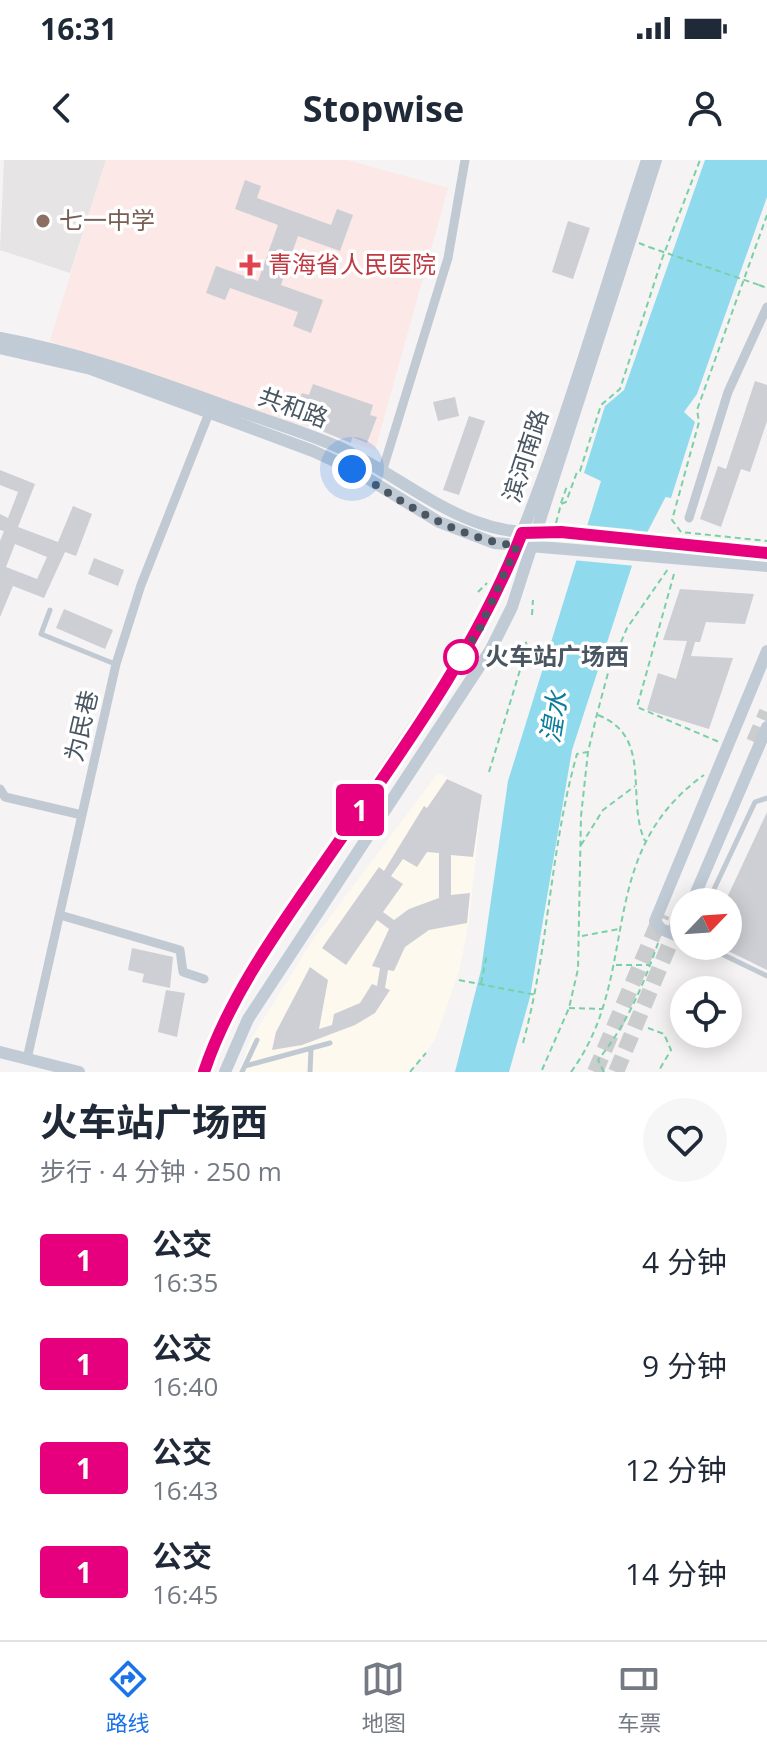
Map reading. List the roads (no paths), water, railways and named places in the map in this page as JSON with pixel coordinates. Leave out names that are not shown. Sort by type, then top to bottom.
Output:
[{"type":"main road","name":"滨河南路","points":[[204,1072],[230,1010],[265,950],[480,628],[525,538],[647,160]]},
{"type":"main road","points":[[525,538],[656,160]]},
{"type":"main road","name":"共和路","points":[[0,338],[113,365],[345,450],[455,515],[525,538],[532,548],[667,562],[767,566]]},
{"type":"main road","name":"共和路","points":[[0,348],[91,369],[352,469],[439,522],[494,543],[559,528],[668,543],[767,552]]},
{"type":"main road","points":[[225,1072],[248,1019],[491,649],[522,583],[532,548]]},
{"type":"main road","points":[[670,933],[661,929],[655,921],[767,651]]},
{"type":"main road","points":[[698,888],[767,727]]},
{"type":"main road","points":[[754,757],[767,764]]},
{"type":"main road","points":[[0,1052],[79,1072]]},
{"type":"street","points":[[382,472],[448,258],[465,160]]},
{"type":"street","points":[[689,518],[728,392],[767,307]]},
{"type":"street","name":"为民巷","points":[[27,1059],[116,664],[141,585],[209,413]]},
{"type":"street","points":[[0,789],[5,797],[82,815]]},
{"type":"street","points":[[60,915],[180,950],[183,972],[204,979]]},
{"type":"lane","points":[[50,610],[41,634],[116,664]]},
{"type":"lane","points":[[715,888],[755,802],[767,798]]},
{"type":"lane","points":[[734,960],[767,976]]},
{"type":"lane","points":[[244,1069],[257,1040]]},
{"type":"lane","points":[[244,1069],[330,1043]]},
{"type":"lane","points":[[310,1072],[311,1049]]},
{"type":"water","points":[[705,160],[767,160],[767,197],[697,394],[684,412],[695,422],[671,498],[655,495],[572,750],[530,997],[509,1072],[455,1072],[481,970],[508,781],[601,481],[584,473],[605,406],[624,390]]},
{"type":"waterway","name":"湟水","points":[[640,531],[667,479]]},
{"type":"tunnel","points":[[754,742],[767,712]]},
{"type":"tunnel","points":[[595,1072],[662,914]]},
{"type":"tunnel","points":[[616,1072],[670,943]]},
{"type":"place","name":"七一中学","points":[[43,221]]},
{"type":"place","name":"青海省人民医院","points":[[250,265]]},
{"type":"place","name":"火车站广场西","points":[[461,657]]}]
